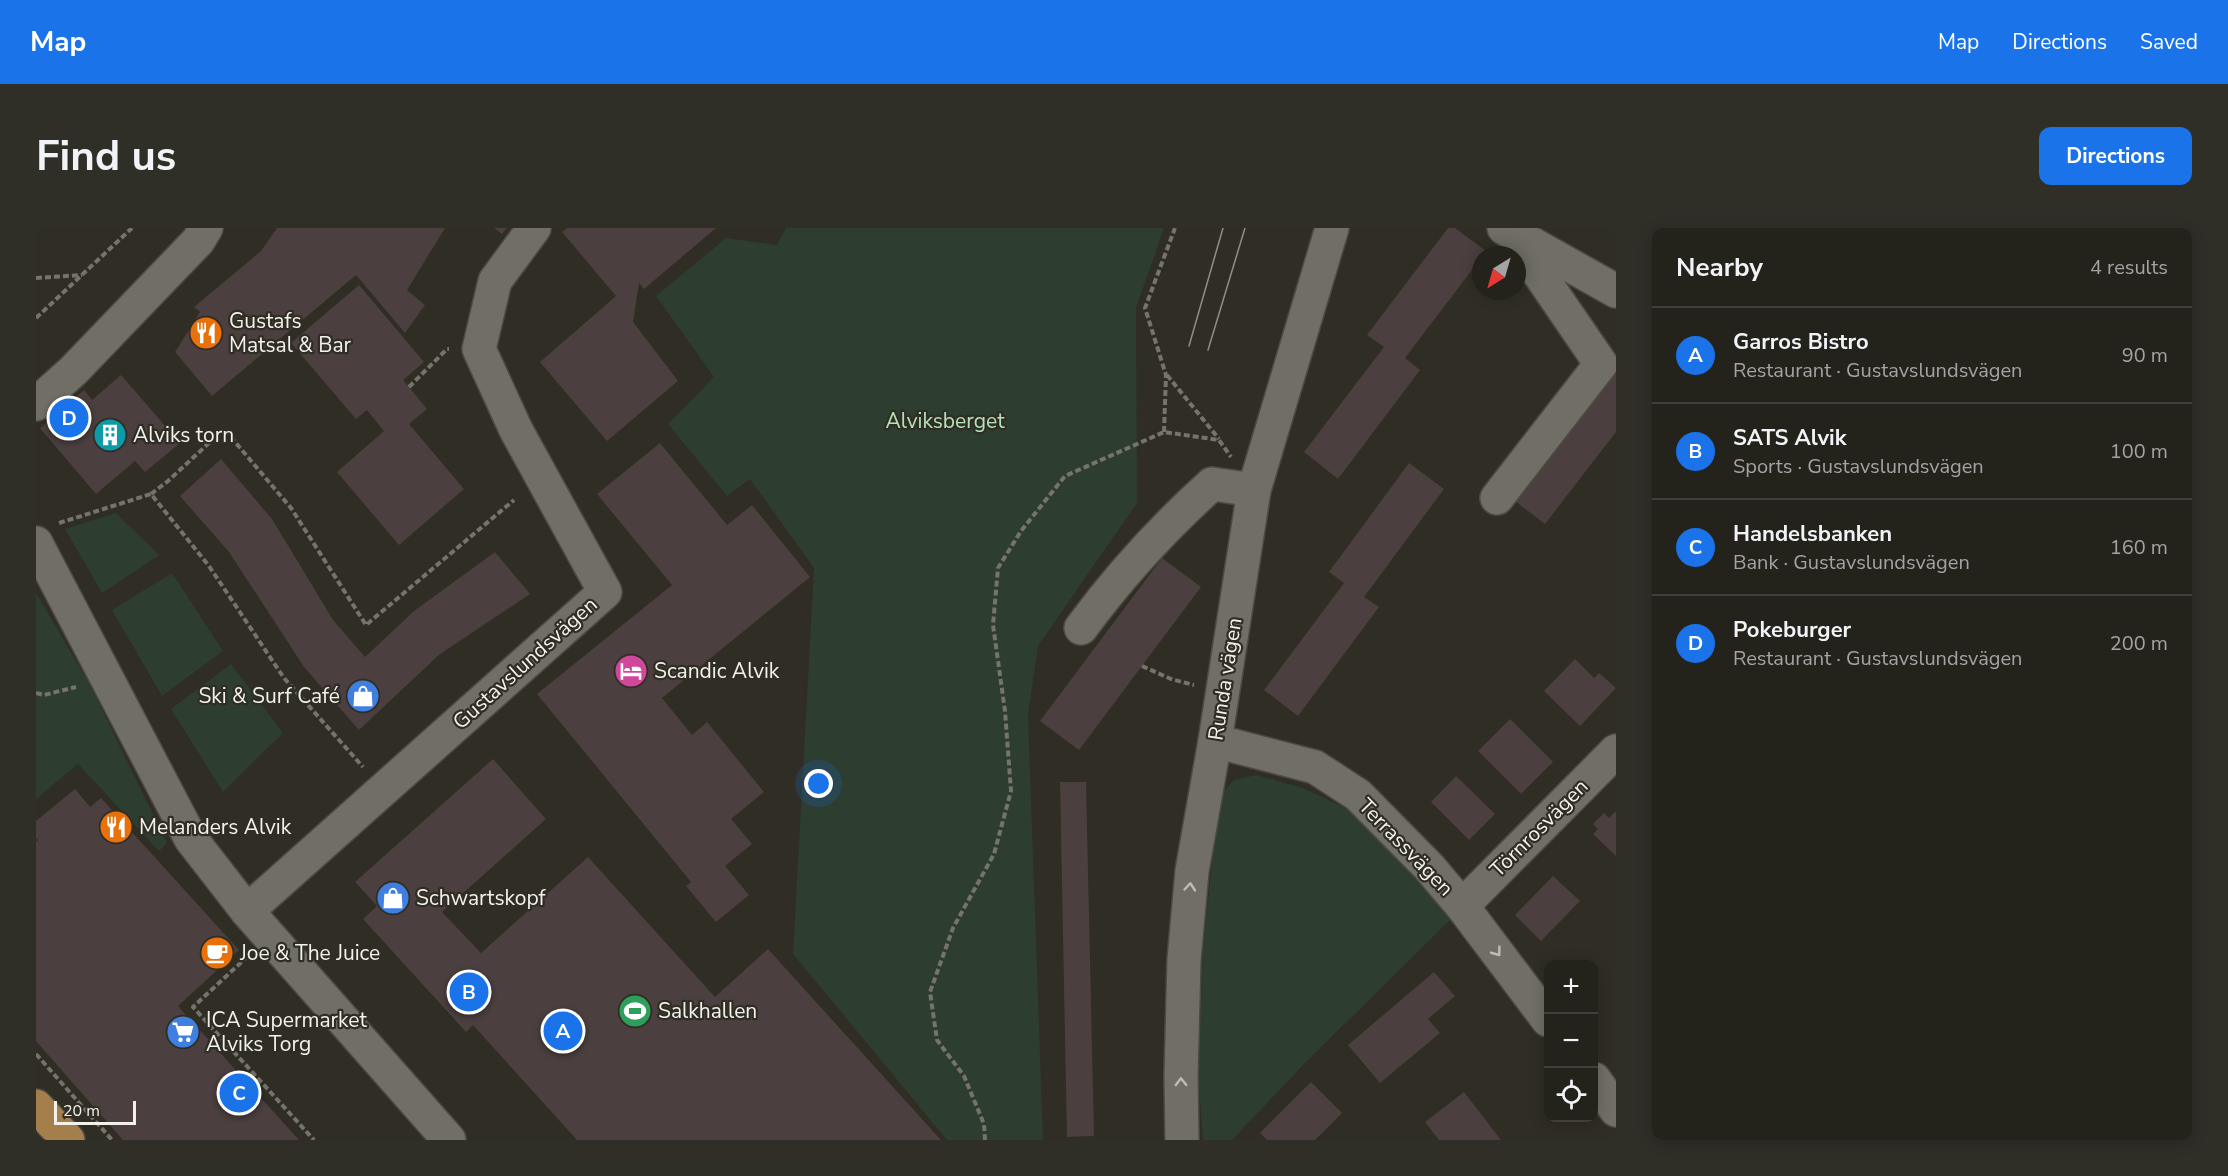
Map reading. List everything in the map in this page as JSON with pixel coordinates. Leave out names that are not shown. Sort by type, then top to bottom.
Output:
[{"type":"main road","points":[[36,1106],[68,1140]]},
{"type":"street","points":[[36,404],[88,355],[198,241],[207,228]]},
{"type":"street","name":"Gustavslundsvägen","points":[[247,911],[605,592],[516,430],[479,349],[495,281],[534,228]]},
{"type":"street","name":"Runda vägen","points":[[1182,1140],[1181,1076],[1185,949],[1192,871],[1215,741],[1254,490],[1332,228]]},
{"type":"street","points":[[1504,228],[1545,241],[1616,291]]},
{"type":"street","points":[[1497,498],[1601,364],[1538,272],[1545,241]]},
{"type":"street","points":[[1081,628],[1105,595],[1171,520],[1212,484],[1254,490]]},
{"type":"street","points":[[46,533],[191,839],[247,911],[449,1140]]},
{"type":"street","name":"Terrassvägen","points":[[1215,741],[1315,767],[1358,795],[1429,867],[1462,906],[1544,1015]]},
{"type":"street","name":"Törnrosvägen","points":[[1462,906],[1616,751]]},
{"type":"street","points":[[1598,1086],[1616,1110]]},
{"type":"path","points":[[36,318],[132,228]]},
{"type":"path","points":[[1164,432],[1166,375],[1146,308],[1175,228]]},
{"type":"path","points":[[36,278],[82,275]]},
{"type":"path","points":[[409,387],[447,349]]},
{"type":"path","points":[[1166,375],[1219,440],[1254,490]]},
{"type":"path","points":[[46,533],[151,494],[224,429],[291,508],[366,625],[514,500]]},
{"type":"path","points":[[985,1140],[984,1124],[964,1076],[937,1040],[930,992],[953,928],[994,854],[1011,791],[1005,711],[993,625],[998,568],[1021,531],[1065,476],[1164,432],[1219,440]]},
{"type":"path","points":[[151,494],[209,566],[284,678],[384,789]]},
{"type":"path","points":[[1142,666],[1171,679],[1197,686]]},
{"type":"path","points":[[36,693],[44,695],[78,686]]},
{"type":"path","points":[[254,952],[193,1007],[314,1140]]},
{"type":"path","points":[[36,1054],[112,1140]]},
{"type":"green space","name":"Alviksberget","points":[[786,228],[1164,228],[1136,308],[1137,503],[1038,646],[1028,715],[1043,1140],[947,1140],[793,954],[814,568],[750,479],[727,496],[668,424],[714,377],[656,296],[726,238],[777,245]]},
{"type":"green space","points":[[116,513],[159,555],[102,593],[65,529]]},
{"type":"green space","points":[[172,573],[223,651],[162,696],[112,610]]},
{"type":"green space","points":[[36,593],[89,683],[167,843],[159,851],[78,764],[36,799]]},
{"type":"green space","points":[[231,664],[283,733],[223,792],[171,709]]},
{"type":"green space","points":[[1256,775],[1303,788],[1352,811],[1452,918],[1306,1062],[1232,1140],[1203,1140],[1198,1074],[1203,948],[1219,796],[1234,780]]},
{"type":"building","points":[[277,228],[445,228],[407,290],[425,305],[405,333],[356,275],[212,396],[175,352],[200,312],[194,307],[261,251]]},
{"type":"building","points":[[494,228],[507,228],[502,234]]},
{"type":"building","points":[[567,228],[716,228],[644,289],[639,283],[633,322],[678,381],[607,441],[540,362],[616,296],[562,232]]},
{"type":"building","points":[[1448,228],[1455,228],[1479,246],[1472,246],[1472,270],[1405,358],[1420,370],[1338,479],[1304,452],[1384,347],[1367,335]]},
{"type":"building","points":[[359,285],[424,362],[403,380],[427,409],[409,424],[464,489],[399,545],[337,472],[384,431],[367,410],[356,419],[291,343]]},
{"type":"building","points":[[1616,362],[1616,432],[1545,524],[1511,498]]},
{"type":"building","name":"Alviks torn","points":[[121,375],[180,443],[145,472],[135,461],[96,494],[40,428],[84,390],[92,400]]},
{"type":"building","name":"Scandic Alvik","points":[[660,443],[727,525],[752,505],[810,577],[662,698],[692,735],[707,722],[764,792],[731,819],[752,844],[725,866],[749,895],[716,922],[686,886],[691,882],[537,694],[672,585],[597,494]]},
{"type":"building","points":[[221,459],[272,519],[333,620],[365,657],[414,611],[495,552],[530,594],[440,654],[359,730],[304,667],[229,552],[180,496]]},
{"type":"building","points":[[1409,463],[1444,489],[1364,597],[1379,607],[1298,716],[1264,690],[1344,583],[1329,572]]},
{"type":"building","points":[[1162,558],[1201,587],[1079,750],[1040,721]]},
{"type":"building","points":[[1575,659],[1594,678],[1599,673],[1616,688],[1580,726],[1544,691]]},
{"type":"building","points":[[1510,719],[1553,762],[1521,794],[1478,751]]},
{"type":"building","name":"Salkhallen","points":[[493,759],[546,819],[442,912],[481,953],[588,857],[715,997],[768,949],[941,1140],[577,1140],[473,1025],[466,1032],[363,919],[377,906],[355,882]]},
{"type":"building","points":[[1456,776],[1495,814],[1469,840],[1431,802]]},
{"type":"building","points":[[1060,782],[1086,782],[1094,1136],[1067,1137]]},
{"type":"building","points":[[75,789],[90,807],[101,798],[239,950],[178,1006],[299,1140],[123,1140],[36,1041],[36,842],[38,840],[36,821]]},
{"type":"building","points":[[1616,811],[1616,856],[1593,834],[1598,829],[1593,824],[1604,813],[1609,818]]},
{"type":"building","points":[[1553,876],[1580,901],[1541,941],[1515,915]]},
{"type":"building","points":[[1434,972],[1455,996],[1428,1019],[1440,1033],[1380,1083],[1348,1045]]},
{"type":"building","points":[[1311,1082],[1342,1113],[1315,1140],[1267,1140],[1260,1133]]},
{"type":"building","points":[[1464,1092],[1501,1140],[1439,1140],[1425,1122]]},
{"type":"tram line","points":[[1189,346],[1223,228]]},
{"type":"tram line","points":[[1208,350],[1245,228]]},
{"type":"place","name":"Gustafs Matsal & Bar","points":[[206,333]]},
{"type":"place","name":"Pokeburger","points":[[69,418]]},
{"type":"place","name":"Alviks torn","points":[[110,435]]},
{"type":"place","name":"Scandic Alvik","points":[[631,671]]},
{"type":"place","name":"Ski & Surf Café","points":[[363,696]]},
{"type":"place","name":"Melanders Alvik","points":[[116,827]]},
{"type":"place","name":"Schwartskopf","points":[[393,898]]},
{"type":"place","name":"Joe & The Juice","points":[[217,953]]},
{"type":"place","name":"SATS Alvik","points":[[469,992]]},
{"type":"place","name":"Salkhallen","points":[[635,1011]]},
{"type":"place","name":"Garros Bistro","points":[[563,1031]]},
{"type":"place","name":"ICA Supermarket Alviks Torg","points":[[183,1032]]},
{"type":"place","name":"Handelsbanken","points":[[239,1093]]}]
